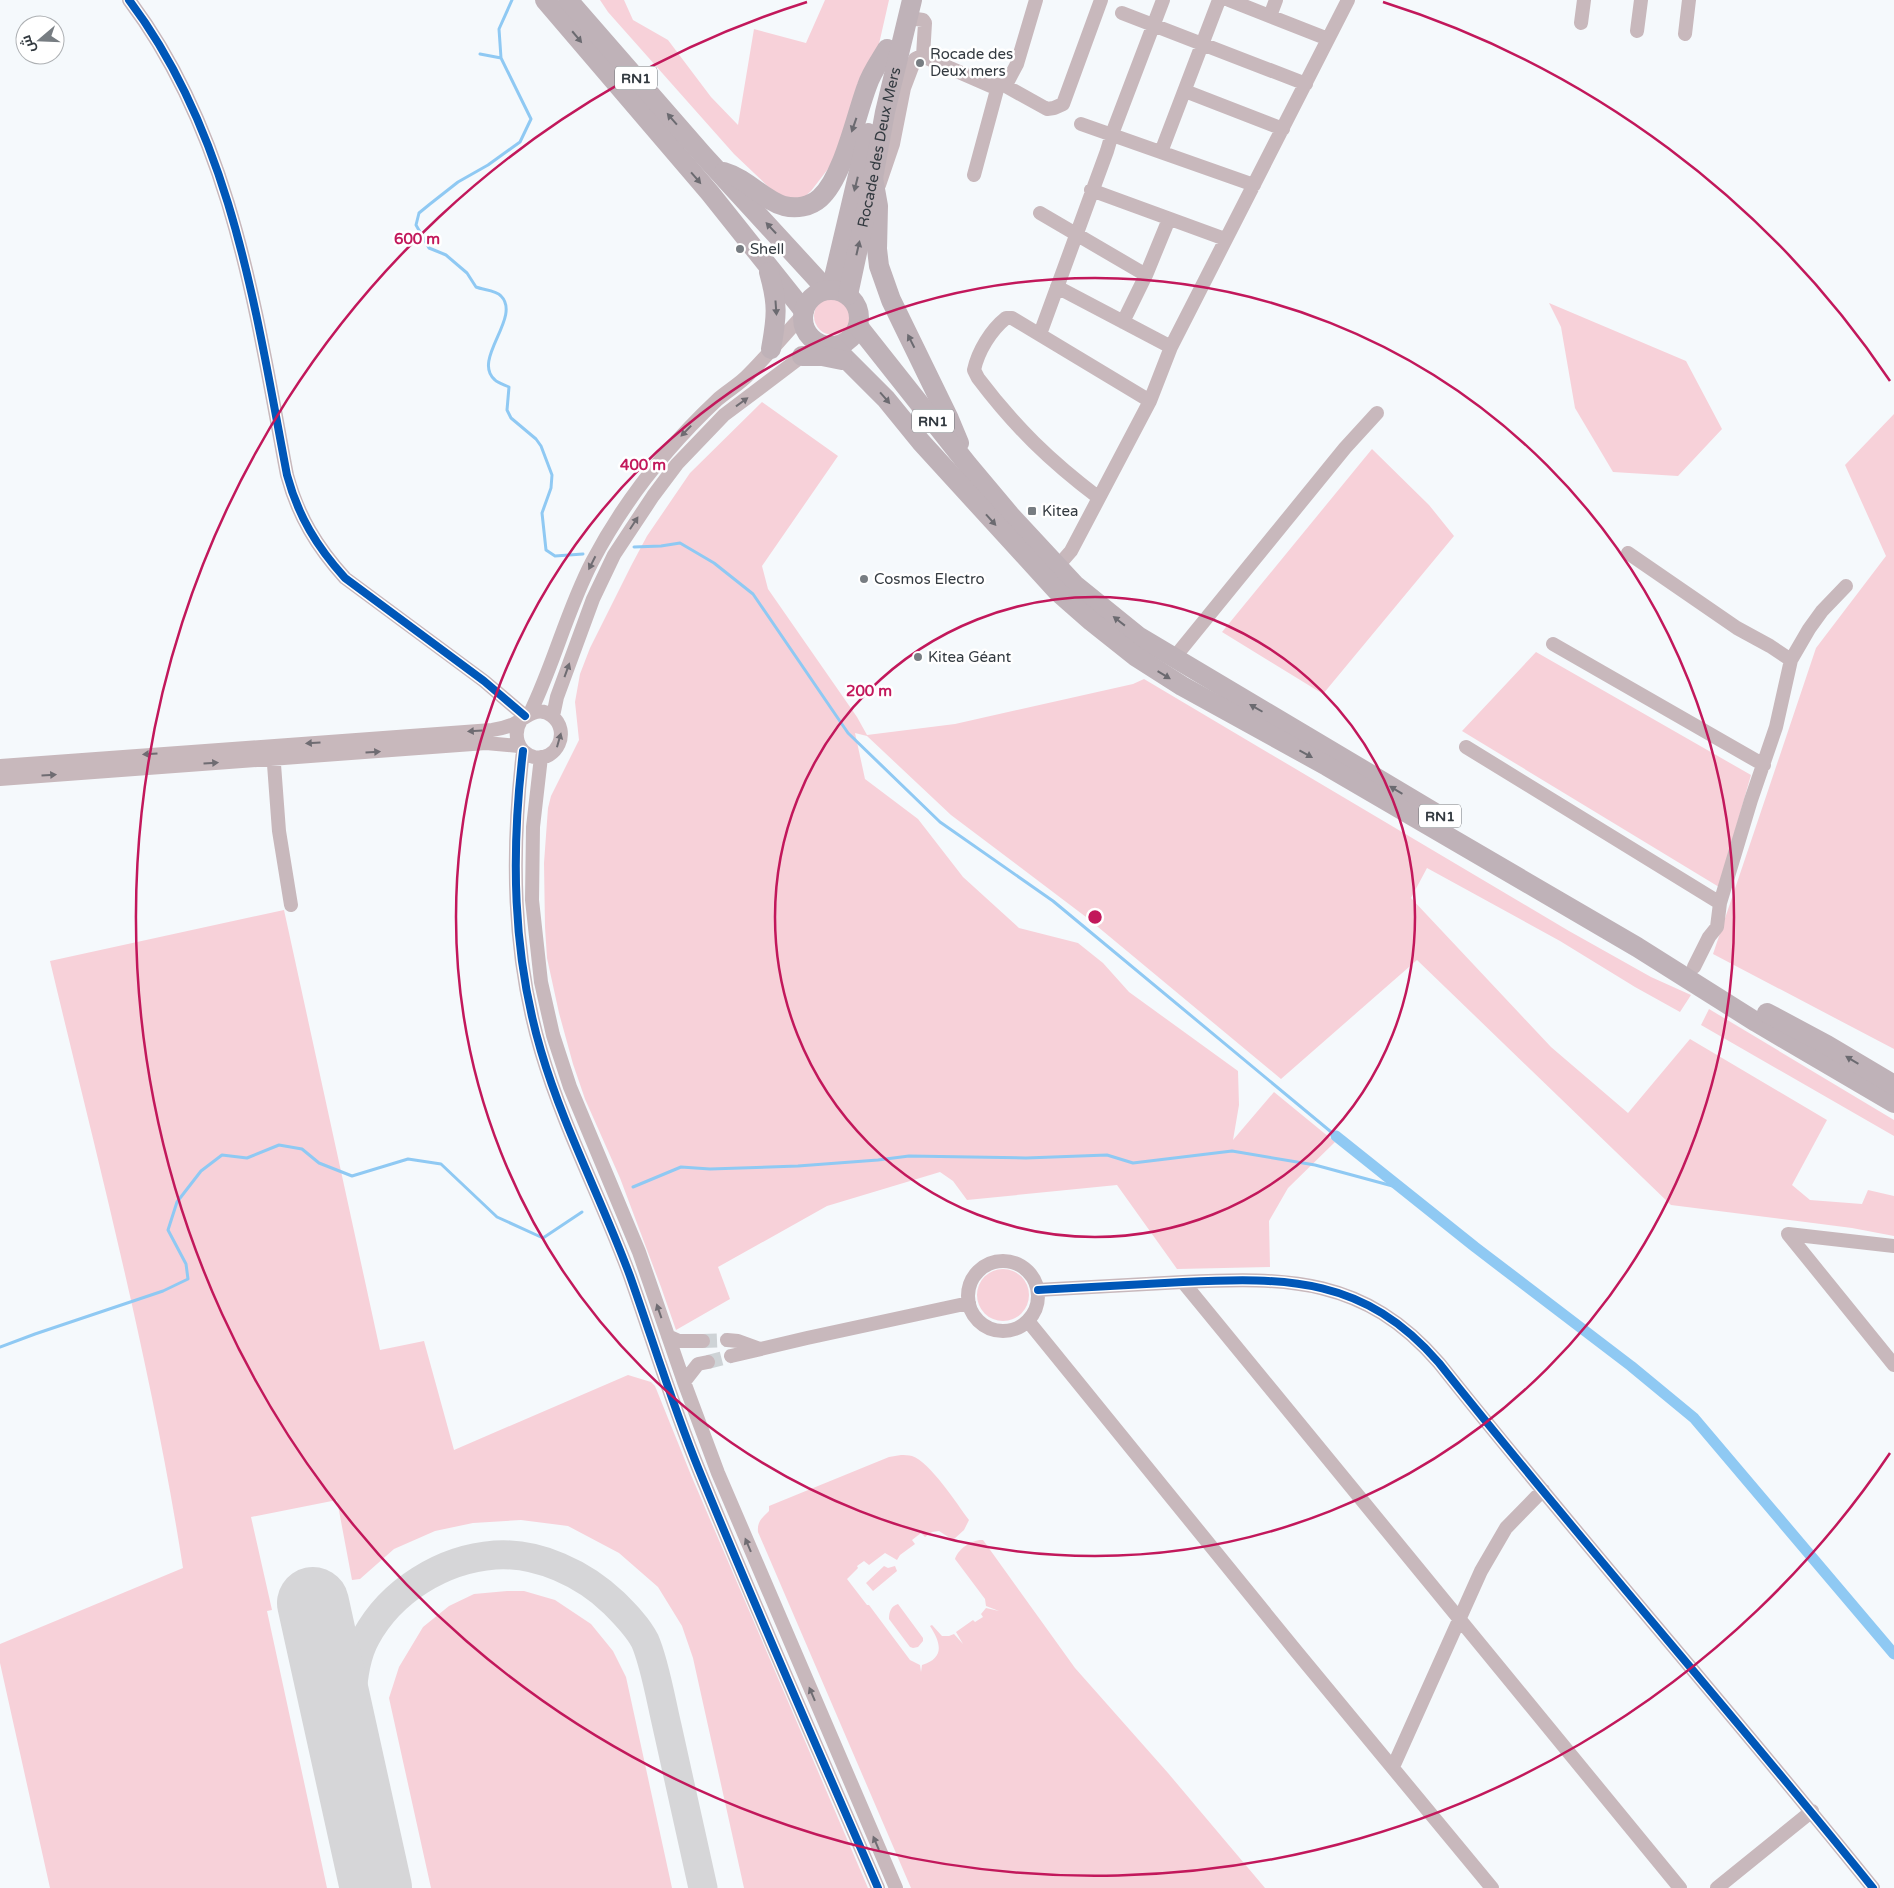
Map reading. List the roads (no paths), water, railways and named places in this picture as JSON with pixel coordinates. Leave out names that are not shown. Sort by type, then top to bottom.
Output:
[{"type":"highway","name":"RN1","points":[[545,0],[710,193],[804,313],[804,326],[810,336],[829,345],[851,362],[886,399],[920,442],[1058,592],[1091,621],[1135,656],[1182,686],[1327,766],[1637,947],[1756,1022],[1894,1103]]},
{"type":"highway","name":"RN1","points":[[568,0],[716,170],[835,292],[854,303],[858,312],[858,326],[968,465],[1074,585],[1119,622],[1174,658],[1530,872],[1694,967],[1762,1010],[1827,1044],[1894,1085]]},
{"type":"highway","name":"Rocade des Deux Mers","points":[[835,292],[899,0]]},
{"type":"highway","name":"Rocade des Deux Mers","points":[[835,292],[875,186],[885,112],[910,9]]},
{"type":"highway","points":[[716,170],[740,178],[767,198],[783,206],[803,207],[816,201],[827,190],[834,179],[868,83],[887,49]]},
{"type":"highway","points":[[875,186],[878,206],[877,249],[879,266],[885,285],[949,419],[968,465]]},
{"type":"highway","points":[[768,267],[777,313],[771,349]]},
{"type":"highway","points":[[804,313],[812,297],[835,292]]},
{"type":"highway","points":[[829,345],[849,340],[858,326]]},
{"type":"highway","points":[[802,356],[822,356],[851,362]]},
{"type":"street","points":[[129,0],[155,37],[174,69],[208,144],[226,198],[257,315],[287,476],[294,501],[304,522],[330,561],[345,578],[484,680],[526,716]]},
{"type":"street","points":[[875,186],[893,144],[909,72],[915,59],[923,56],[991,86],[1000,85],[1008,81],[1017,64],[1036,0]]},
{"type":"street","points":[[1000,85],[1047,109],[1063,104],[1101,0]]},
{"type":"street","points":[[1040,334],[1112,134],[1163,0]]},
{"type":"street","points":[[1161,152],[1219,0]]},
{"type":"street","points":[[1229,0],[1328,39]]},
{"type":"street","points":[[1270,16],[1276,0]]},
{"type":"street","points":[[1057,567],[1071,551],[1150,400],[1171,347],[1348,0]]},
{"type":"street","points":[[1581,23],[1584,0]]},
{"type":"street","points":[[1637,31],[1641,0]]},
{"type":"street","points":[[1685,34],[1689,0]]},
{"type":"street","points":[[910,9],[925,23],[923,56]]},
{"type":"street","points":[[1122,13],[1306,84]]},
{"type":"street","points":[[974,175],[1000,85]]},
{"type":"street","points":[[1185,91],[1283,129]]},
{"type":"street","points":[[1081,124],[1254,185]]},
{"type":"street","points":[[1092,190],[1225,239]]},
{"type":"street","points":[[1040,212],[1146,275]]},
{"type":"street","points":[[1123,322],[1146,275],[1169,219]]},
{"type":"street","points":[[1057,287],[1171,347]]},
{"type":"street","points":[[804,313],[749,374],[718,399],[656,463],[612,528],[592,563],[571,609],[542,688],[526,716],[518,724],[516,736],[521,749],[516,825],[516,904],[522,964],[533,1023],[554,1090],[614,1234],[691,1450],[878,1888]]},
{"type":"street","points":[[1099,498],[1065,472],[1036,446],[1012,420],[974,370],[976,360],[994,330],[1006,318],[1012,318],[1150,400]]},
{"type":"street","points":[[553,716],[557,698],[593,599],[614,555],[653,496],[677,464],[724,415],[802,356],[829,345]]},
{"type":"street","points":[[1174,658],[1345,448],[1377,413]]},
{"type":"street","points":[[1628,553],[1737,628],[1791,660]]},
{"type":"street","points":[[1694,967],[1709,937],[1717,927],[1720,903],[1751,800],[1776,727],[1791,660],[1813,623],[1846,586]]},
{"type":"street","points":[[1553,644],[1764,765]]},
{"type":"street","points":[[0,766],[273,752],[486,743],[502,744],[521,749],[532,756],[541,757],[552,753],[560,744],[562,732],[553,716],[542,712],[526,716],[509,726],[492,730],[273,752],[0,779]]},
{"type":"street","points":[[1466,747],[1720,903]]},
{"type":"street","points":[[273,752],[279,831],[291,905]]},
{"type":"street","points":[[541,757],[533,826],[532,900],[536,955],[546,1009],[570,1087],[626,1220],[706,1443],[730,1503],[896,1888]]},
{"type":"street","points":[[1894,1246],[1788,1234],[1894,1365]]},
{"type":"street","points":[[1008,1260],[1028,1270],[1035,1279],[1038,1290],[1037,1307],[1028,1321],[1019,1327],[1009,1330],[994,1329],[980,1322],[973,1313],[969,1303],[968,1292],[971,1281],[982,1268],[997,1261],[1008,1260]]},
{"type":"street","points":[[1038,1290],[1229,1279],[1303,1283],[1334,1291],[1393,1319],[1424,1345],[1812,1811],[1873,1888]]},
{"type":"street","points":[[1183,1282],[1680,1888]]},
{"type":"street","points":[[731,1356],[969,1303]]},
{"type":"street","points":[[1028,1321],[1296,1651],[1492,1888]]},
{"type":"street","points":[[668,1336],[679,1341],[703,1341]]},
{"type":"street","points":[[727,1340],[738,1341],[760,1349]]},
{"type":"street","points":[[673,1352],[703,1363],[684,1382]]},
{"type":"street","points":[[1393,1767],[1481,1571],[1506,1528],[1543,1490]]},
{"type":"street","points":[[716,1510],[730,1503]]},
{"type":"street","points":[[723,1527],[738,1520]]},
{"type":"street","points":[[1717,1888],[1812,1811]]},
{"type":"waterway","points":[[501,58],[499,29],[512,0]]},
{"type":"waterway","points":[[480,54],[501,58],[531,119],[520,142],[488,165],[458,182],[430,204],[419,213],[416,225],[429,248],[446,255],[467,273],[476,287],[499,294],[506,305],[506,315],[489,361],[489,372],[496,381],[509,387],[507,410],[511,418],[536,439],[541,446],[552,475],[551,488],[542,513],[546,550],[555,556],[583,554]]},
{"type":"waterway","points":[[634,547],[680,543],[714,563],[753,594],[848,733],[940,822],[1053,901],[1336,1136]]},
{"type":"waterway","points":[[1336,1136],[1475,1247],[1631,1366],[1694,1418],[1894,1654]]},
{"type":"waterway","points":[[0,1347],[163,1291],[188,1279],[186,1264],[168,1230],[177,1202],[201,1171],[222,1155],[247,1158],[279,1145],[302,1149],[319,1163],[352,1176],[408,1159],[441,1164],[497,1217],[543,1238],[582,1212]]},
{"type":"waterway","points":[[633,1187],[681,1167],[710,1169],[798,1166],[909,1156],[1026,1158],[1107,1155],[1133,1163],[1232,1151],[1315,1165],[1400,1188]]},
{"type":"tunnel","points":[[703,1341],[727,1340]]},
{"type":"tunnel","points":[[708,1362],[731,1356]]},
{"type":"place","name":"Rocade des Deux mers","points":[[920,63]]},
{"type":"place","name":"Shell","points":[[740,249]]},
{"type":"place","name":"Kitea","points":[[1032,511]]},
{"type":"place","name":"Cosmos Electro","points":[[864,579]]},
{"type":"place","name":"Kitea Géant","points":[[918,657]]}]
